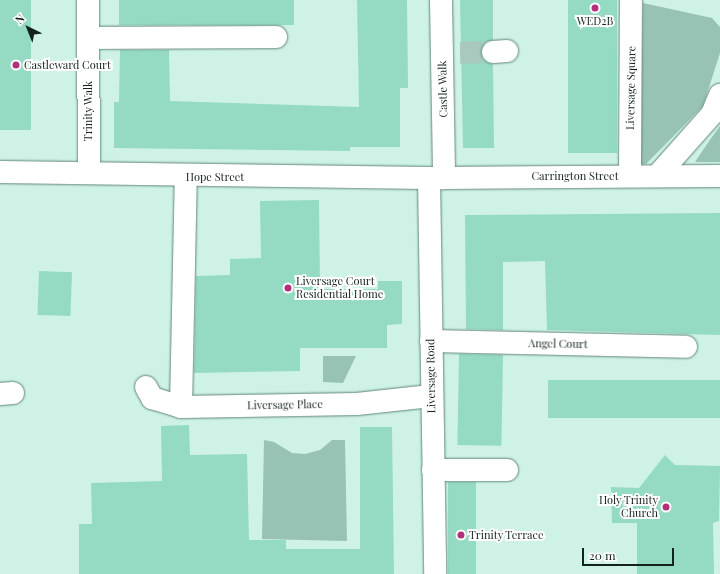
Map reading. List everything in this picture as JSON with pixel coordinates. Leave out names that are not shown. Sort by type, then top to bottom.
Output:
[{"type":"street","name":"Trinity Walk","points":[[88,0],[89,174]]},
{"type":"street","name":"Castle Walk","points":[[436,178],[451,53],[441,0]]},
{"type":"street","name":"Liversage Square","points":[[630,176],[631,0]]},
{"type":"street","points":[[88,38],[276,37]]},
{"type":"street","points":[[656,176],[712,114],[720,95]]},
{"type":"street","name":"Hope Street","points":[[0,172],[186,176],[436,178]]},
{"type":"street","points":[[181,407],[186,176]]},
{"type":"street","name":"Carrington Street","points":[[436,178],[720,176]]},
{"type":"street","name":"Liversage Road","points":[[435,574],[431,342],[436,178]]},
{"type":"street","name":"Angel Court","points":[[431,342],[686,346]]},
{"type":"street","name":"Liversage Place","points":[[146,387],[152,398],[181,407],[357,404],[431,396]]},
{"type":"street","points":[[433,470],[507,470]]},
{"type":"green space","points":[[643,3],[712,18],[720,27],[720,53],[703,106],[646,164],[640,164]]},
{"type":"green space","points":[[720,126],[720,162],[695,162],[707,144]]},
{"type":"green space","points":[[323,356],[356,356],[343,383],[323,382]]},
{"type":"green space","points":[[264,440],[274,442],[292,453],[305,454],[320,450],[332,440],[345,440],[347,541],[262,539]]},
{"type":"building","name":"Castleward Court","points":[[0,0],[31,0],[31,130],[0,130]]},
{"type":"building","points":[[119,0],[294,0],[294,25],[119,25]]},
{"type":"building","points":[[357,0],[407,0],[408,88],[400,88],[400,147],[350,147],[350,151],[114,148],[114,102],[119,102],[120,50],[169,50],[170,101],[359,107]]},
{"type":"building","points":[[460,0],[493,0],[493,40],[486,42],[481,52],[483,59],[493,64],[494,148],[463,148]]},
{"type":"building","points":[[568,0],[617,0],[617,153],[568,153]]},
{"type":"building","name":"Liversage Court Residential Home","points":[[319,200],[320,289],[378,289],[378,281],[402,281],[402,324],[387,325],[387,348],[300,348],[300,371],[194,373],[196,276],[230,275],[230,259],[261,258],[260,201]]},
{"type":"building","points":[[720,213],[720,335],[547,330],[545,261],[503,262],[503,330],[466,329],[465,215]]},
{"type":"building","points":[[39,271],[72,272],[70,316],[37,315]]},
{"type":"building","points":[[459,354],[503,355],[501,446],[457,445]]},
{"type":"building","points":[[548,380],[720,380],[720,418],[548,418]]},
{"type":"building","points":[[189,425],[190,455],[247,454],[249,540],[286,540],[286,549],[360,549],[360,427],[392,427],[394,574],[79,574],[79,524],[92,524],[91,483],[162,481],[161,426]]},
{"type":"building","name":"Holy Trinity Church","points":[[665,455],[675,465],[720,466],[719,521],[713,523],[714,574],[637,574],[637,523],[612,523],[611,487],[639,488]]},
{"type":"building","points":[[448,482],[476,482],[476,574],[448,574]]},
{"type":"tunnel","points":[[460,53],[493,52]]},
{"type":"place","name":"WED2B","points":[[595,8]]},
{"type":"place","name":"Castleward Court","points":[[16,65]]},
{"type":"place","name":"Liversage Court Residential Home","points":[[288,288]]},
{"type":"place","name":"Holy Trinity Church","points":[[666,507]]},
{"type":"place","name":"Trinity Terrace","points":[[461,535]]}]
